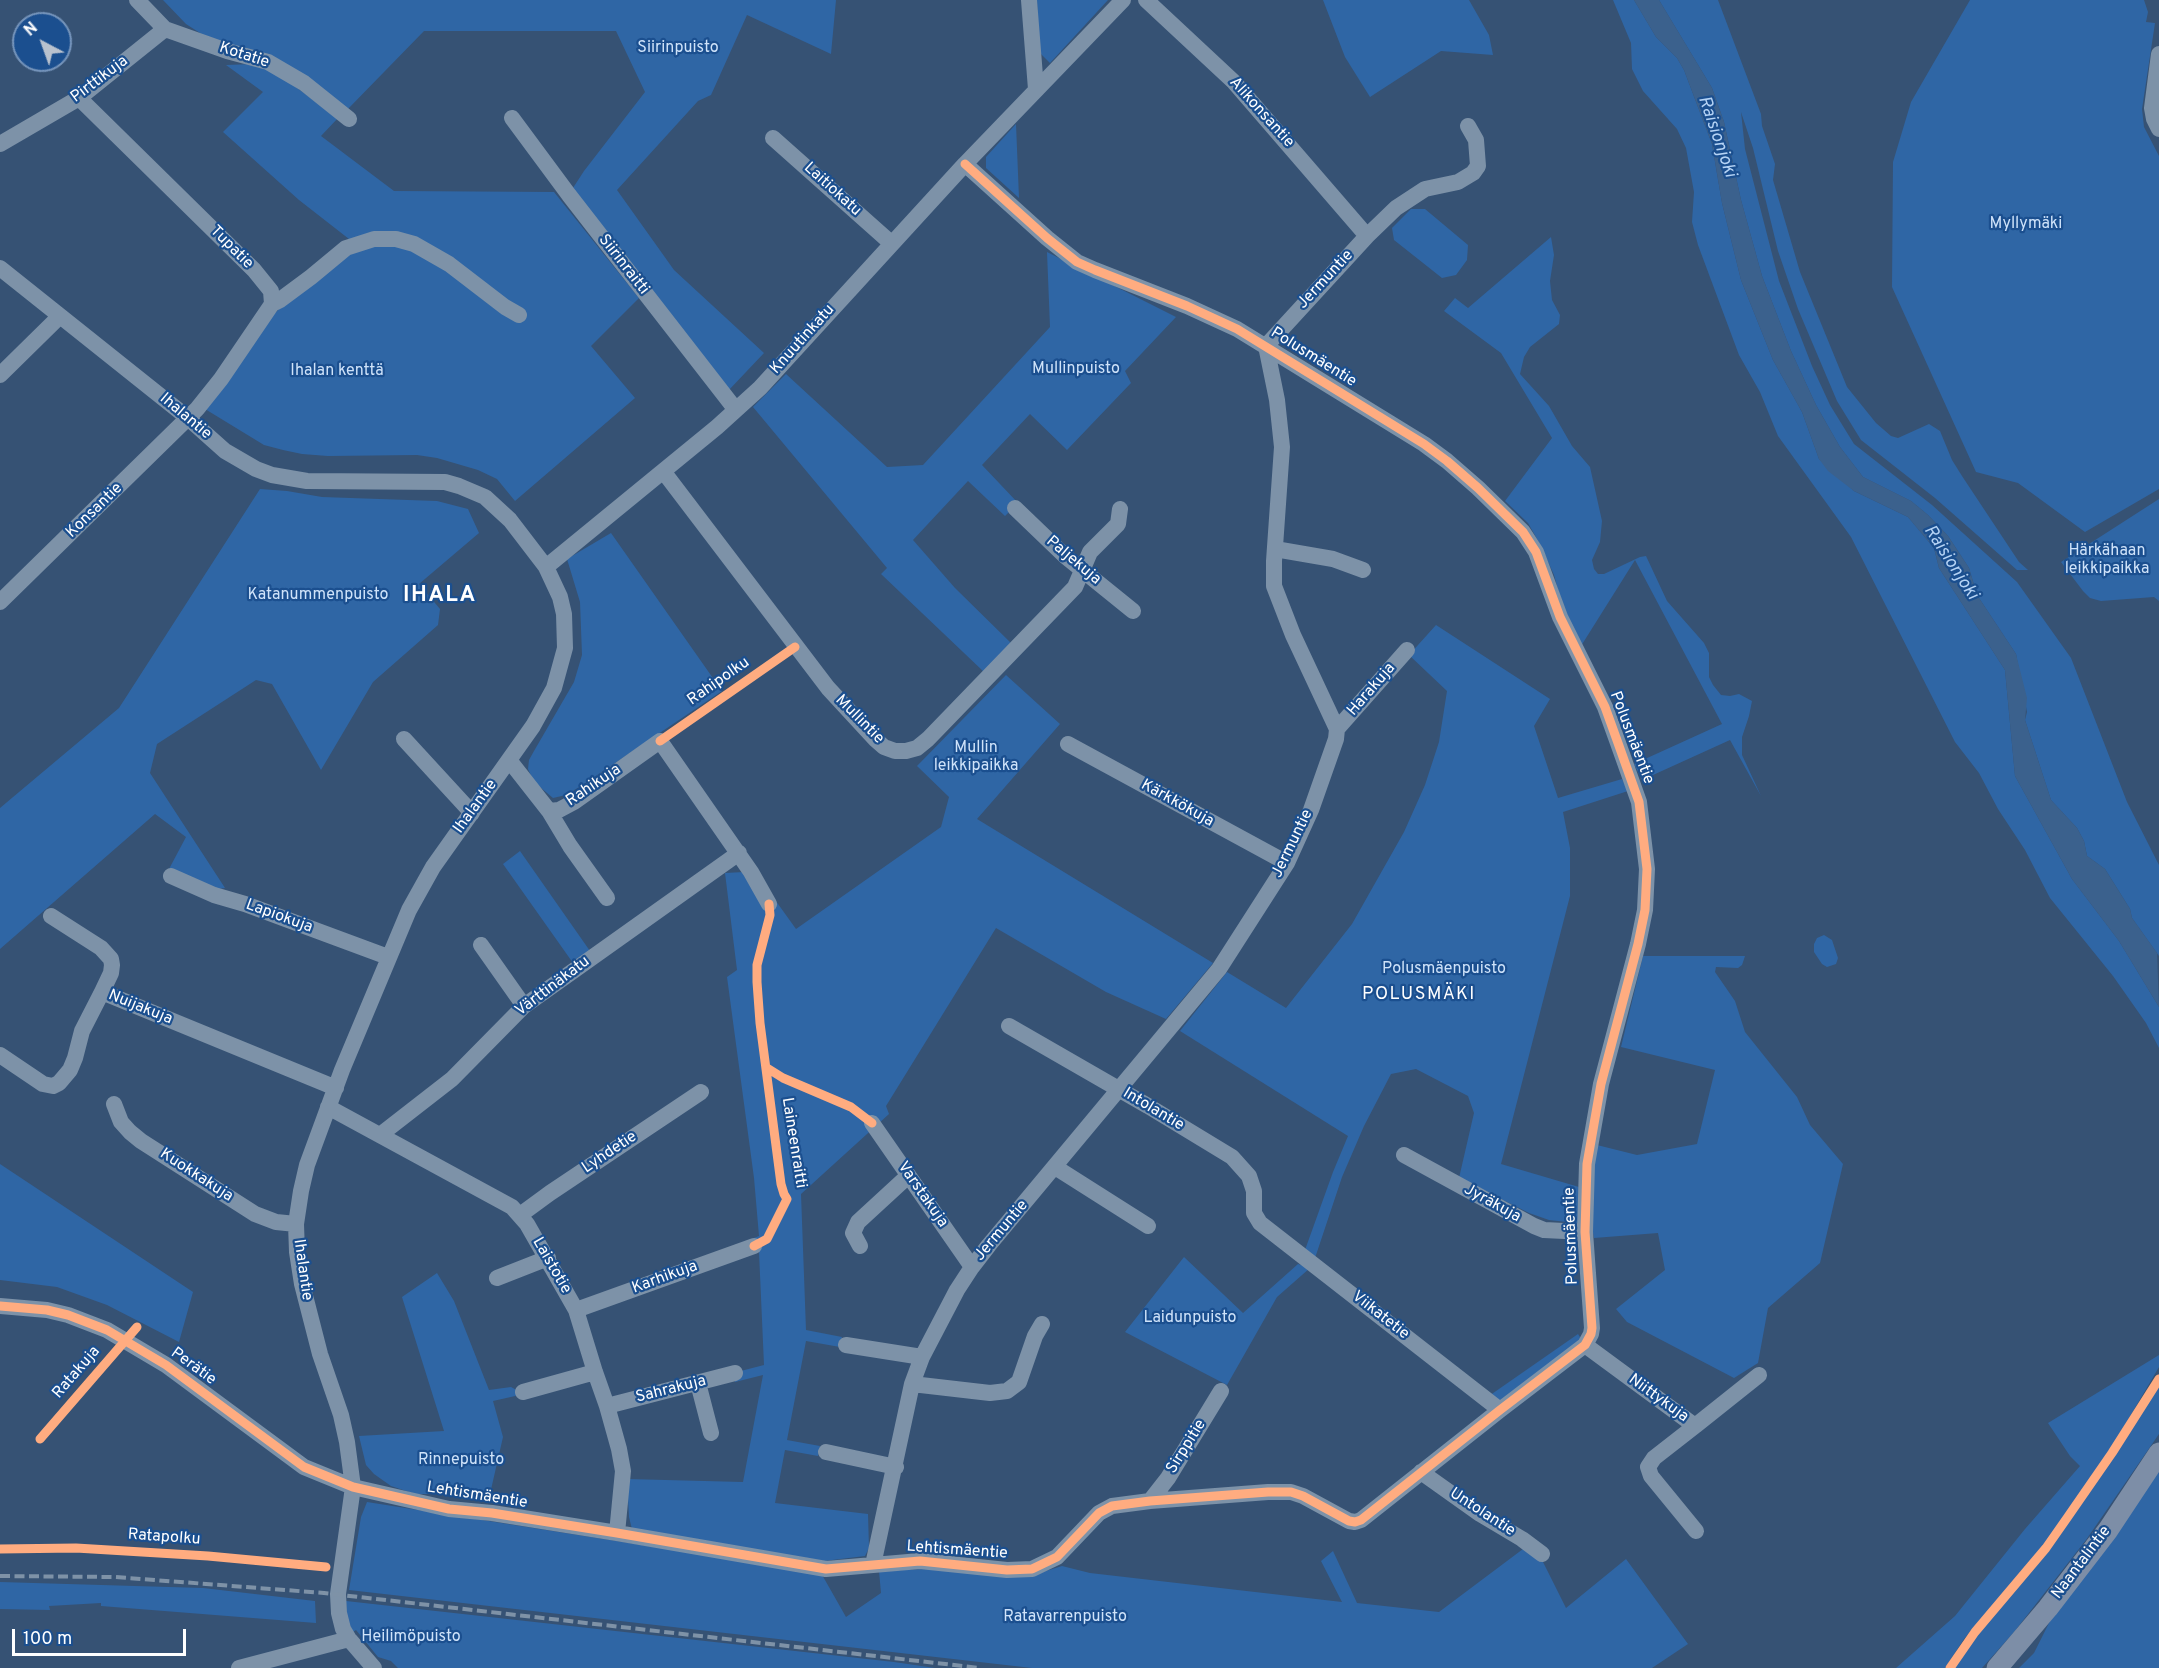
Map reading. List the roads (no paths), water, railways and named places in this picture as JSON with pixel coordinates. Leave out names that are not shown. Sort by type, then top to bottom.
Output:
[{"type":"main road","name":"Naantalintie","points":[[1997,1668],[2048,1608],[2108,1530],[2159,1453]]},
{"type":"street","name":"Kotatie","points":[[137,0],[165,29],[227,51],[248,55],[287,71],[349,118]]},
{"type":"street","points":[[1029,0],[1036,89]]},
{"type":"street","name":"Knuutinkatu","points":[[546,567],[736,410],[775,371],[965,164],[1123,0]]},
{"type":"street","name":"Alikonsantie","points":[[1146,0],[1234,82],[1367,236]]},
{"type":"street","name":"Pirttikuja","points":[[0,144],[79,99],[165,29]]},
{"type":"street","points":[[2159,54],[2152,108],[2159,129]]},
{"type":"street","name":"Tupatie","points":[[79,99],[260,276],[271,291],[272,304]]},
{"type":"street","name":"Siirinraitti","points":[[512,118],[736,410]]},
{"type":"street","name":"Jermuntie","points":[[1266,346],[1367,236],[1396,208],[1425,189],[1467,178],[1473,173],[1478,166],[1476,140],[1468,126]]},
{"type":"street","name":"Laitiokatu","points":[[773,138],[891,243]]},
{"type":"street","name":"Polusmäentie","points":[[965,164],[1077,262],[1187,306],[1237,329],[1424,444],[1448,461],[1523,532],[1536,552],[1560,617],[1605,707],[1639,802],[1646,846],[1647,890],[1638,944],[1600,1084],[1591,1134],[1585,1191],[1585,1232],[1592,1328],[1589,1340],[1584,1346]]},
{"type":"street","points":[[189,418],[221,379],[272,304],[311,277],[346,248],[374,239],[396,239],[414,244],[449,264],[519,315]]},
{"type":"street","name":"Ihalantie","points":[[0,268],[189,418],[225,451],[241,461],[272,475],[307,481],[445,482],[475,492],[498,507],[546,567],[560,597],[564,614],[565,648],[559,675],[546,704],[422,885],[408,910],[328,1107],[308,1165],[296,1224],[302,1284],[320,1354],[348,1442],[353,1486],[338,1605],[340,1621],[349,1639],[374,1668]]},
{"type":"street","points":[[0,375],[60,316]]},
{"type":"street","points":[[1266,346],[1278,400],[1282,447],[1273,573],[1277,597],[1337,729]]},
{"type":"street","name":"Konsantie","points":[[0,602],[189,418]]},
{"type":"street","name":"Mullintie","points":[[663,471],[828,688],[876,740],[884,747],[896,751],[917,748],[928,739],[1074,587],[1090,552],[1118,524],[1120,509]]},
{"type":"street","name":"Paljekuja","points":[[1015,508],[1050,543],[1133,611]]},
{"type":"street","points":[[1275,549],[1333,559],[1363,570]]},
{"type":"street","name":"Harakuja","points":[[1337,729],[1407,650]]},
{"type":"street","name":"Jermuntie","points":[[873,1564],[896,1467],[912,1384],[922,1357],[943,1316],[972,1267],[1219,969],[1287,863],[1311,810],[1336,739],[1337,729]]},
{"type":"street","points":[[404,739],[472,813]]},
{"type":"street","name":"Rahikuja","points":[[509,760],[549,811],[559,810],[574,802],[660,741],[739,853]]},
{"type":"street","name":"Kärkkökuja","points":[[1068,744],[1287,863]]},
{"type":"street","points":[[549,811],[570,846],[607,898]]},
{"type":"street","points":[[739,853],[769,903]]},
{"type":"street","name":"Värttinäkatu","points":[[380,1135],[452,1079],[524,1006],[739,853]]},
{"type":"street","name":"Lapiokuja","points":[[171,876],[193,887],[388,957]]},
{"type":"street","points":[[51,916],[101,948],[111,959],[111,972],[102,992]]},
{"type":"street","points":[[481,945],[524,1006]]},
{"type":"street","name":"Nuijakuja","points":[[0,1055],[43,1084],[53,1086],[58,1083],[70,1070],[82,1031],[102,992],[336,1088]]},
{"type":"street","name":"Intolantie","points":[[1009,1026],[1148,1106],[1239,1163],[1252,1183],[1254,1213],[1260,1222]]},
{"type":"street","name":"Lyhdetie","points":[[520,1215],[550,1192],[701,1092]]},
{"type":"street","name":"Kuokkakuja","points":[[114,1104],[121,1122],[141,1140],[255,1214],[276,1222],[296,1224]]},
{"type":"street","name":"Laistotie","points":[[328,1107],[512,1207],[520,1215],[548,1258],[576,1310],[607,1406],[623,1471],[617,1533]]},
{"type":"street","name":"Varstakuja","points":[[872,1123],[972,1267]]},
{"type":"street","name":"Jyräkuja","points":[[1404,1155],[1534,1226],[1544,1230],[1585,1232]]},
{"type":"street","points":[[1054,1167],[1148,1226]]},
{"type":"street","points":[[860,1246],[854,1233],[858,1222],[908,1176]]},
{"type":"street","name":"Viikatetie","points":[[1260,1222],[1500,1410]]},
{"type":"street","name":"Karhikuja","points":[[576,1310],[754,1246]]},
{"type":"street","points":[[497,1278],[548,1258]]},
{"type":"street","name":"Perätie","points":[[0,1306],[47,1310],[69,1315],[107,1330],[142,1349],[304,1467],[353,1486]]},
{"type":"street","points":[[912,1384],[979,1393],[1007,1390],[1018,1382],[1030,1348],[1042,1324]]},
{"type":"street","points":[[846,1345],[922,1357]]},
{"type":"street","points":[[1421,1472],[1584,1346]]},
{"type":"street","name":"Niittykuja","points":[[1584,1346],[1695,1426],[1759,1375]]},
{"type":"street","points":[[523,1392],[595,1372]]},
{"type":"street","name":"Sahrakuja","points":[[607,1406],[735,1373]]},
{"type":"street","points":[[698,1383],[711,1433]]},
{"type":"street","name":"Sirppitie","points":[[1150,1501],[1168,1478],[1221,1391]]},
{"type":"street","points":[[1695,1426],[1654,1458],[1648,1467],[1651,1476],[1696,1531]]},
{"type":"street","points":[[826,1452],[896,1467]]},
{"type":"street","name":"Lehtismäentie","points":[[353,1486],[449,1509],[492,1513],[826,1569],[920,1561],[1007,1570],[1032,1569],[1057,1557],[1099,1513],[1112,1506],[1268,1491],[1291,1492],[1354,1522],[1360,1520],[1421,1472]]},
{"type":"street","name":"Untolantie","points":[[1421,1472],[1542,1554]]},
{"type":"street","points":[[239,1668],[349,1639]]},
{"type":"water","name":"Raisionjoki","points":[[1634,0],[1659,0],[1712,88],[1724,122],[1741,200],[1762,276],[1791,351],[1816,405],[1840,447],[1863,477],[1911,501],[1948,536],[1969,568],[1977,595],[2016,654],[2027,698],[2025,720],[2051,800],[2077,828],[2084,841],[2087,856],[2105,869],[2130,909],[2132,918],[2157,953],[2159,1007],[2119,941],[2072,879],[2015,776],[2005,670],[1939,568],[1934,548],[1908,517],[1854,491],[1828,471],[1819,459],[1802,412],[1773,360],[1741,280],[1722,203],[1712,144],[1684,70],[1677,58],[1656,37]]},
{"type":"railway","points":[[0,1576],[115,1577],[324,1593],[980,1668]]},
{"type":"district","name":"IHALA","points":[[440,597]]},
{"type":"district","name":"POLUSMÄKI","points":[[1419,995]]},
{"type":"park label","name":"Siirinpuisto","points":[[678,49]]},
{"type":"park label","name":"Myllymäki","points":[[2026,225]]},
{"type":"park label","name":"Mullinpuisto","points":[[1076,370]]},
{"type":"park label","name":"Ihalan kenttä","points":[[337,372]]},
{"type":"park label","name":"Härkähaan leikkipaikka","points":[[2107,561]]},
{"type":"park label","name":"Katanummenpuisto","points":[[318,596]]},
{"type":"park label","name":"Mullin leikkipaikka","points":[[976,758]]},
{"type":"park label","name":"Polusmäenpuisto","points":[[1444,970]]},
{"type":"park label","name":"Laidunpuisto","points":[[1190,1319]]},
{"type":"park label","name":"Rinnepuisto","points":[[461,1461]]},
{"type":"park label","name":"Ratavarrenpuisto","points":[[1065,1618]]},
{"type":"park label","name":"Heilimöpuisto","points":[[411,1638]]}]
